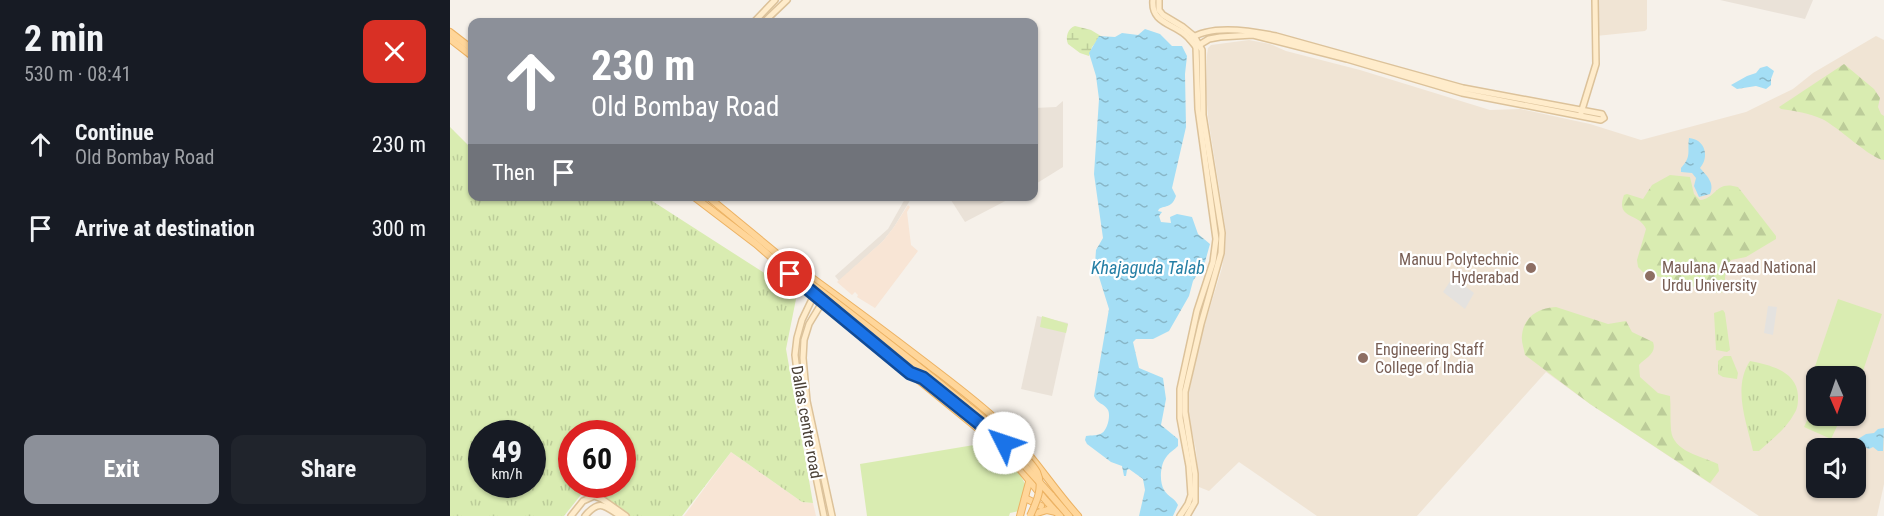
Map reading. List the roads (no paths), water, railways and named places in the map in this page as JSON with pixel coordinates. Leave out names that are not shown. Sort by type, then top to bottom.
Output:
[{"type":"main road","points":[[450,32],[468,46]]},
{"type":"main road","points":[[450,39],[468,53]]},
{"type":"main road","points":[[700,201],[756,244],[814,295],[998,445],[1058,514]]},
{"type":"main road","points":[[713,201],[806,279],[972,408],[1021,453],[1037,472],[1039,480],[1039,494],[1030,516]]},
{"type":"main road","points":[[798,271],[808,275],[897,341],[1001,423],[1042,469],[1078,516]]},
{"type":"main road","points":[[887,353],[897,341]]},
{"type":"main road","points":[[910,373],[923,378],[1004,443],[1069,516]]},
{"type":"main road","points":[[1024,473],[1033,475],[1042,469]]},
{"type":"main road","points":[[1029,482],[1041,480],[1053,486]]},
{"type":"main road","points":[[1020,516],[1029,482]]},
{"type":"main road","points":[[1025,498],[1041,506]]},
{"type":"main road","points":[[1037,515],[1044,499]]},
{"type":"main road","points":[[1037,515],[1047,510],[1058,514]]},
{"type":"street","points":[[758,18],[775,0]]},
{"type":"street","points":[[768,18],[787,0]]},
{"type":"street","points":[[1153,0],[1153,10],[1157,18],[1192,38],[1219,31],[1245,30],[1276,36],[1462,88],[1581,113]]},
{"type":"street","points":[[1159,0],[1159,10],[1163,15],[1184,27],[1198,46],[1203,66],[1203,115],[1220,216],[1221,253],[1186,388],[1185,412],[1195,474],[1195,502],[1187,516]]},
{"type":"street","points":[[1581,113],[1596,64],[1595,0]]},
{"type":"street","points":[[1198,46],[1220,37],[1252,35],[1462,93],[1603,117]]},
{"type":"street","points":[[1180,516],[1191,495],[1180,418],[1180,389],[1197,311],[1213,262],[1216,239],[1197,109],[1198,46]]},
{"type":"street","name":"Dallas centre road","points":[[814,295],[802,320],[795,356],[801,403],[824,516]]},
{"type":"street","name":"Dallas centre road","points":[[822,301],[809,324],[804,340],[803,358],[807,401],[832,516]]},
{"type":"street","points":[[802,320],[809,324]]},
{"type":"street","points":[[571,516],[583,501],[594,496],[626,516]]},
{"type":"street","points":[[585,516],[594,506],[604,505],[620,516]]},
{"type":"water","name":"Khajaguda Talab","points":[[1145,29],[1160,34],[1172,46],[1182,46],[1187,56],[1186,127],[1172,188],[1176,196],[1171,204],[1159,209],[1158,211],[1162,212],[1159,216],[1161,222],[1171,223],[1170,217],[1177,214],[1192,217],[1198,234],[1210,244],[1205,262],[1193,281],[1189,296],[1169,331],[1153,339],[1136,339],[1133,342],[1139,368],[1163,378],[1166,399],[1161,425],[1178,439],[1178,446],[1165,459],[1161,473],[1164,490],[1178,505],[1173,516],[1139,516],[1145,490],[1143,479],[1129,469],[1124,476],[1122,466],[1111,462],[1085,440],[1086,436],[1099,435],[1104,431],[1109,416],[1108,410],[1094,396],[1109,309],[1095,264],[1096,250],[1103,238],[1094,174],[1099,99],[1096,76],[1089,53],[1099,36],[1115,37],[1122,33],[1138,35]]},
{"type":"water","points":[[1767,66],[1774,71],[1771,85],[1766,89],[1756,86],[1737,89],[1731,85],[1756,73],[1760,68]]},
{"type":"water","points":[[1689,138],[1699,142],[1704,149],[1705,159],[1700,168],[1712,186],[1710,194],[1699,197],[1694,186],[1696,178],[1692,173],[1681,172],[1688,157]]},
{"type":"water","points":[[1884,428],[1883,451],[1878,451],[1873,447],[1866,448],[1866,438],[1860,438],[1874,433]]},
{"type":"place","name":"Manuu Polytechnic Hyderabad","points":[[1531,268]]},
{"type":"place","name":"Maulana Azaad National Urdu University","points":[[1650,276]]},
{"type":"place","name":"Engineering Staff College of India","points":[[1363,358]]}]
